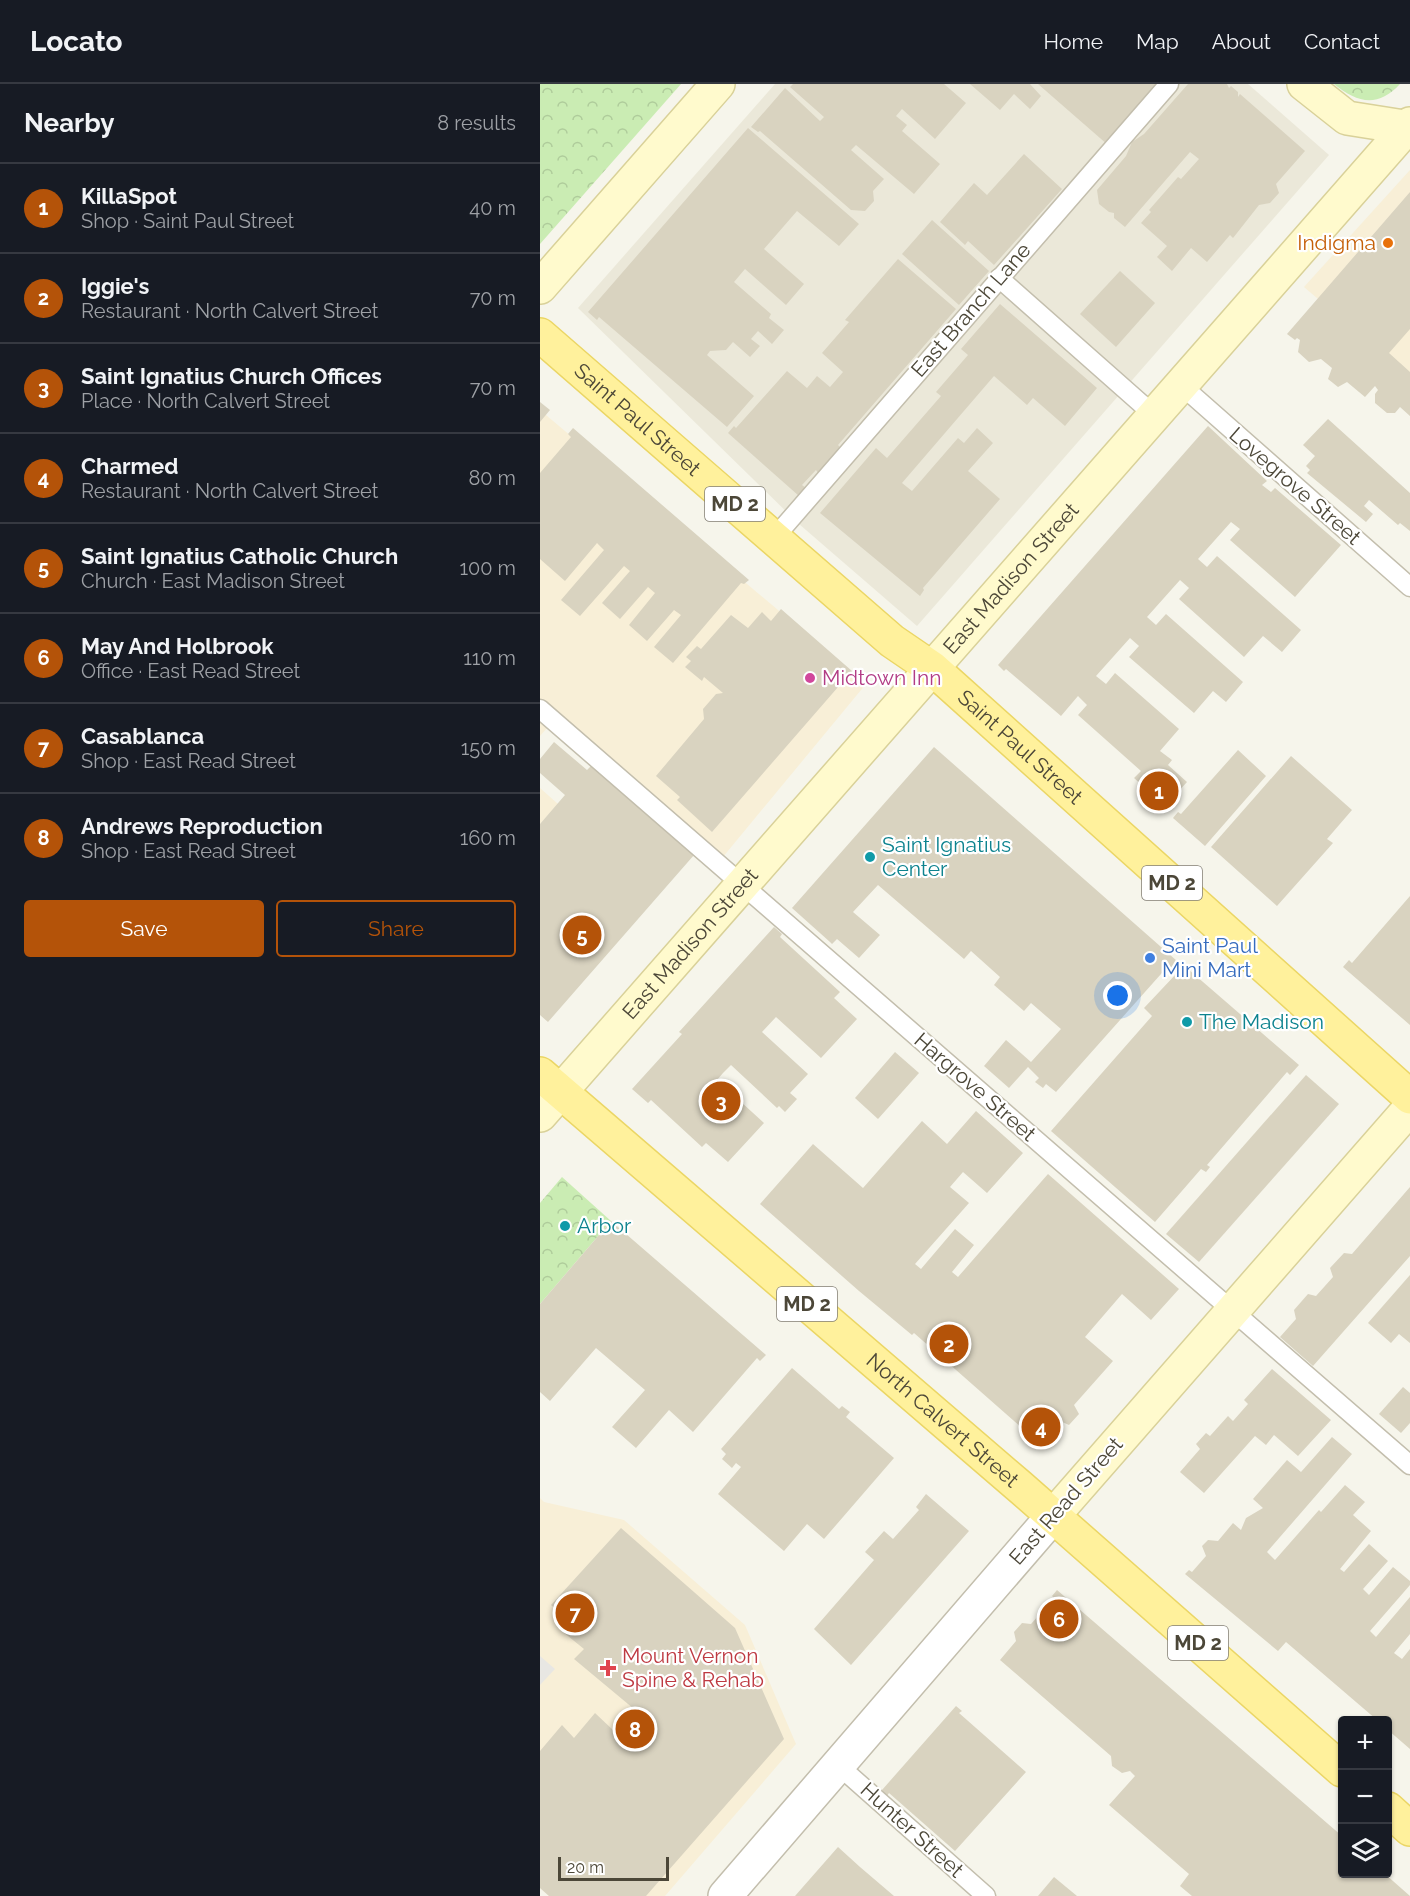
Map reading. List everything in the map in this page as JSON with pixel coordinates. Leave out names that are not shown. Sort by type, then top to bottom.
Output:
[{"type":"main road","points":[[540,287],[718,84]]},
{"type":"main road","points":[[1304,84],[1347,118],[1409,126]]},
{"type":"main road","name":"East Madison Street","points":[[547,1093],[742,885],[1409,126]]},
{"type":"main road","name":"Saint Paul Street","points":[[540,335],[892,641],[933,669],[1410,1097]]},
{"type":"main road","name":"North Calvert Street","points":[[547,1093],[1053,1516],[1338,1766]]},
{"type":"main road","name":"East Read Street","points":[[1053,1516],[1410,1108]]},
{"type":"main road","points":[[1392,1813],[1410,1829]]},
{"type":"street","name":"East Read Street","points":[[725,1896],[1053,1516]]},
{"type":"lane","name":"East Branch Lane","points":[[774,538],[1169,84]]},
{"type":"lane","points":[[999,278],[1154,416]]},
{"type":"lane","name":"Lovegrove Street","points":[[1181,385],[1410,587]]},
{"type":"lane","name":"Hargrove Street","points":[[540,709],[1410,1465]]},
{"type":"lane","name":"Hunter Street","points":[[838,1765],[986,1896]]},
{"type":"shaded area","points":[[775,84],[1248,84],[1329,155],[917,626],[799,524],[578,308]]},
{"type":"shaded area","name":"Indigma","points":[[1410,170],[1410,377],[1304,287]]},
{"type":"shaded area","points":[[540,410],[866,684],[718,863],[554,720],[540,736]]},
{"type":"shaded area","points":[[540,788],[558,804],[540,824]]},
{"type":"shaded area","points":[[540,1498],[544,1502],[624,1520],[745,1625],[796,1744],[665,1896],[549,1896],[540,1888]]},
{"type":"shaded area","points":[[540,1656],[555,1669],[540,1685]]},
{"type":"green space","points":[[540,84],[681,84],[540,244]]},
{"type":"green space","points":[[1334,84],[1400,84],[1384,97],[1367,100],[1359,99]]},
{"type":"green space","points":[[562,1177],[611,1221],[540,1304],[540,1203]]},
{"type":"building","points":[[793,84],[944,84],[966,103],[935,139],[902,109],[896,116],[907,125],[902,131],[940,164],[914,194],[856,145],[851,150],[884,179],[873,191],[874,201],[865,211],[851,210],[760,131],[751,127],[785,88],[820,121],[824,117],[790,87]]},
{"type":"building","points":[[970,84],[1030,84],[1041,96],[1030,109],[1014,94],[1000,110]]},
{"type":"building","points":[[1038,84],[1161,84],[1108,145]]},
{"type":"building","points":[[1188,84],[1227,84],[1229,88],[1231,86],[1238,92],[1238,97],[1240,94],[1305,151],[1276,184],[1279,193],[1270,203],[1259,205],[1233,238],[1230,235],[1207,262],[1191,248],[1172,271],[1157,257],[1167,246],[1141,223],[1151,212],[1149,210],[1178,177],[1181,179],[1199,159],[1190,152],[1125,227],[1114,218],[1114,213],[1099,204],[1097,190],[1126,156],[1132,142],[1144,134]]},
{"type":"building","points":[[748,128],[859,224],[839,246],[797,211],[764,249],[804,284],[786,305],[745,269],[734,282],[771,314],[769,318],[784,330],[772,344],[758,331],[751,339],[760,346],[750,357],[733,342],[726,350],[710,351],[707,355],[754,396],[727,427],[599,317],[597,320],[588,312]]},
{"type":"building","points":[[1024,154],[1062,189],[994,265],[968,241],[965,245],[940,222],[974,183],[987,195]]},
{"type":"building","points":[[1410,192],[1410,329],[1389,353],[1410,372],[1410,416],[1400,407],[1395,413],[1387,413],[1375,403],[1375,394],[1378,390],[1375,386],[1365,397],[1347,382],[1338,387],[1328,379],[1332,368],[1321,359],[1309,362],[1298,352],[1300,340],[1297,338],[1295,340],[1287,334]]},
{"type":"building","points":[[932,220],[989,271],[959,305],[902,254]]},
{"type":"building","points":[[898,259],[956,309],[838,445],[841,448],[818,473],[816,470],[802,485],[806,488],[799,496],[728,433],[734,426],[736,428],[787,371],[807,388],[817,376],[830,387],[843,372],[822,353],[849,322],[845,320]]},
{"type":"building","points":[[1120,271],[1155,303],[1116,347],[1080,314]]},
{"type":"building","points":[[1000,304],[1097,388],[1065,426],[1033,398],[1027,405],[994,376],[902,483],[912,491],[958,438],[964,443],[977,428],[993,443],[968,471],[1000,499],[923,588],[920,596],[820,513],[876,448],[887,458],[941,396],[936,392],[968,355],[961,349]]},
{"type":"building","points":[[540,402],[550,410],[540,422]]},
{"type":"building","points":[[1328,419],[1410,493],[1410,531],[1400,523],[1398,525],[1369,500],[1364,506],[1373,514],[1366,522],[1307,473],[1310,470],[1306,466],[1315,456],[1303,445]]},
{"type":"building","points":[[1208,426],[1267,481],[1262,485],[1271,492],[1275,488],[1341,545],[1295,597],[1230,540],[1240,529],[1231,522],[1198,559],[1207,567],[1217,556],[1301,630],[1282,652],[1263,636],[1244,657],[1179,599],[1189,588],[1180,580],[1147,617],[1156,625],[1166,614],[1243,682],[1226,702],[1213,691],[1194,713],[1129,657],[1139,646],[1130,638],[1096,676],[1106,684],[1115,673],[1179,729],[1160,751],[1172,760],[1168,765],[1187,782],[1165,806],[1134,778],[1141,771],[1078,715],[1087,705],[1078,696],[1061,716],[1006,669],[1004,671],[998,665]]},
{"type":"building","points":[[573,428],[749,580],[744,584],[741,583],[673,663],[654,647],[681,615],[674,610],[647,641],[629,625],[655,593],[648,587],[620,619],[602,603],[630,571],[624,566],[580,616],[561,600],[604,550],[597,543],[565,581],[540,559],[540,473],[571,437],[568,434]]},
{"type":"building","points":[[781,609],[852,671],[712,832],[677,800],[680,797],[656,776],[704,719],[703,709],[716,694],[723,693],[704,677],[702,681],[685,667],[691,661],[686,657],[697,646],[701,649],[731,615],[748,628],[762,612],[771,621]]},
{"type":"building","points":[[554,742],[587,770],[592,765],[694,855],[548,1022],[540,1015],[540,824],[565,795],[540,773],[540,759]]},
{"type":"building","points":[[934,747],[1177,961],[1171,968],[1169,965],[1056,1092],[1046,1084],[1043,1088],[1035,1082],[1039,1078],[1028,1067],[1009,1088],[984,1066],[1006,1040],[1031,1062],[1061,1029],[1031,1003],[1024,1011],[994,985],[1000,977],[971,951],[964,959],[878,885],[853,912],[880,935],[859,958],[837,939],[832,944],[792,908]]},
{"type":"building","points":[[1238,750],[1266,776],[1205,846],[1173,818],[1178,812],[1181,814]]},
{"type":"building","points":[[1291,756],[1352,810],[1327,839],[1333,843],[1277,906],[1211,847]]},
{"type":"building","points":[[1410,896],[1410,1025],[1343,967],[1349,960],[1352,963]]},
{"type":"building","points":[[774,927],[782,934],[780,937],[840,992],[834,998],[857,1019],[821,1058],[776,1017],[762,1032],[808,1074],[790,1093],[797,1099],[785,1112],[779,1106],[777,1108],[731,1065],[723,1073],[717,1080],[764,1123],[728,1162],[706,1143],[702,1147],[651,1100],[648,1103],[632,1089],[682,1034],[679,1032]]},
{"type":"building","points":[[1188,969],[1299,1065],[1290,1075],[1287,1072],[1207,1165],[1210,1167],[1206,1172],[1201,1169],[1155,1222],[1051,1131],[1152,1016],[1144,1008],[1177,973],[1181,977]]},
{"type":"building","points":[[895,1052],[919,1073],[878,1119],[855,1098]]},
{"type":"building","points":[[1306,1075],[1339,1104],[1199,1262],[1166,1234]]},
{"type":"building","points":[[976,1111],[1023,1153],[987,1193],[963,1172],[950,1187],[969,1203],[915,1264],[921,1269],[955,1229],[974,1245],[952,1272],[958,1277],[1048,1174],[1179,1289],[1151,1320],[1122,1294],[1085,1337],[1113,1361],[1074,1405],[1079,1414],[1069,1425],[1060,1421],[1040,1444],[914,1333],[912,1335],[859,1291],[760,1204],[813,1144],[863,1188],[922,1121],[947,1144]]},
{"type":"building","points":[[1410,1187],[1410,1256],[1313,1366],[1280,1337],[1296,1319],[1294,1310],[1308,1294],[1316,1296],[1333,1277],[1330,1268],[1344,1253],[1352,1254]]},
{"type":"building","points":[[611,1221],[766,1355],[760,1361],[757,1358],[693,1432],[669,1410],[636,1448],[612,1427],[645,1390],[596,1348],[550,1401],[540,1392],[540,1304]]},
{"type":"building","points":[[1410,1275],[1410,1343],[1399,1334],[1391,1343],[1368,1323]]},
{"type":"building","points":[[792,1368],[839,1409],[842,1406],[850,1412],[846,1417],[894,1458],[824,1539],[807,1524],[784,1551],[718,1494],[741,1467],[736,1463],[732,1468],[722,1459],[726,1454],[721,1449]]},
{"type":"building","points":[[1272,1369],[1331,1420],[1298,1456],[1274,1435],[1266,1445],[1255,1436],[1204,1493],[1180,1472],[1200,1449],[1196,1444],[1206,1433],[1210,1436],[1228,1416],[1233,1421],[1248,1404],[1244,1400]]},
{"type":"building","points":[[1403,1387],[1410,1393],[1410,1423],[1401,1433],[1379,1414]]},
{"type":"building","points":[[1332,1437],[1352,1454],[1267,1552],[1275,1560],[1319,1510],[1321,1512],[1345,1485],[1365,1502],[1353,1515],[1371,1531],[1340,1569],[1344,1572],[1369,1544],[1388,1561],[1363,1589],[1369,1595],[1393,1567],[1410,1581],[1410,1585],[1370,1631],[1376,1637],[1410,1597],[1410,1634],[1394,1653],[1402,1659],[1410,1649],[1410,1749],[1392,1733],[1392,1716],[1372,1716],[1286,1642],[1278,1651],[1185,1574],[1189,1570],[1192,1572],[1206,1556],[1202,1546],[1208,1540],[1218,1541],[1233,1523],[1241,1530],[1246,1518],[1263,1508],[1253,1499],[1287,1460],[1301,1472]]},
{"type":"building","points":[[926,1494],[969,1531],[851,1665],[814,1629],[874,1560],[865,1552],[884,1531],[893,1539],[919,1510],[916,1507]]},
{"type":"building","points":[[621,1528],[735,1628],[784,1739],[646,1896],[549,1896],[540,1888],[540,1751],[562,1725],[574,1738],[595,1713],[614,1731],[634,1709],[574,1659],[584,1649],[563,1632],[572,1623],[551,1605]]},
{"type":"building","points":[[1057,1590],[1338,1833],[1338,1878],[1390,1878],[1410,1896],[1192,1896],[1180,1886],[1189,1874],[1109,1805],[1135,1776],[1130,1771],[1122,1773],[1112,1766],[1111,1756],[1000,1660],[1016,1641],[1014,1632],[1022,1623],[1031,1624],[1054,1598],[1052,1596]]},
{"type":"building","points":[[956,1706],[962,1711],[959,1713],[1026,1772],[955,1851],[889,1793],[887,1796],[882,1790]]},
{"type":"building","points":[[838,1847],[860,1867],[894,1896],[795,1896]]},
{"type":"building","points":[[1054,1877],[1077,1896],[1038,1896]]},
{"type":"place","name":"Indigma","points":[[1388,243]]},
{"type":"place","name":"Midtown Inn","points":[[810,678]]},
{"type":"place","name":"KillaSpot","points":[[1159,791]]},
{"type":"place","name":"Saint Ignatius Center","points":[[870,857]]},
{"type":"place","name":"Saint Ignatius Catholic Church","points":[[582,935]]},
{"type":"place","name":"Saint Paul Mini Mart","points":[[1150,958]]},
{"type":"place","name":"The Madison","points":[[1187,1022]]},
{"type":"place","name":"Saint Ignatius Church Offices","points":[[721,1101]]},
{"type":"place","name":"Arbor","points":[[565,1226]]},
{"type":"place","name":"Iggie's","points":[[949,1344]]},
{"type":"place","name":"Charmed","points":[[1041,1427]]},
{"type":"place","name":"Casablanca","points":[[575,1613]]},
{"type":"place","name":"May And Holbrook","points":[[1059,1619]]},
{"type":"place","name":"Mount Vernon Spine & Rehab","points":[[608,1668]]},
{"type":"place","name":"Andrews Reproduction","points":[[635,1729]]}]
